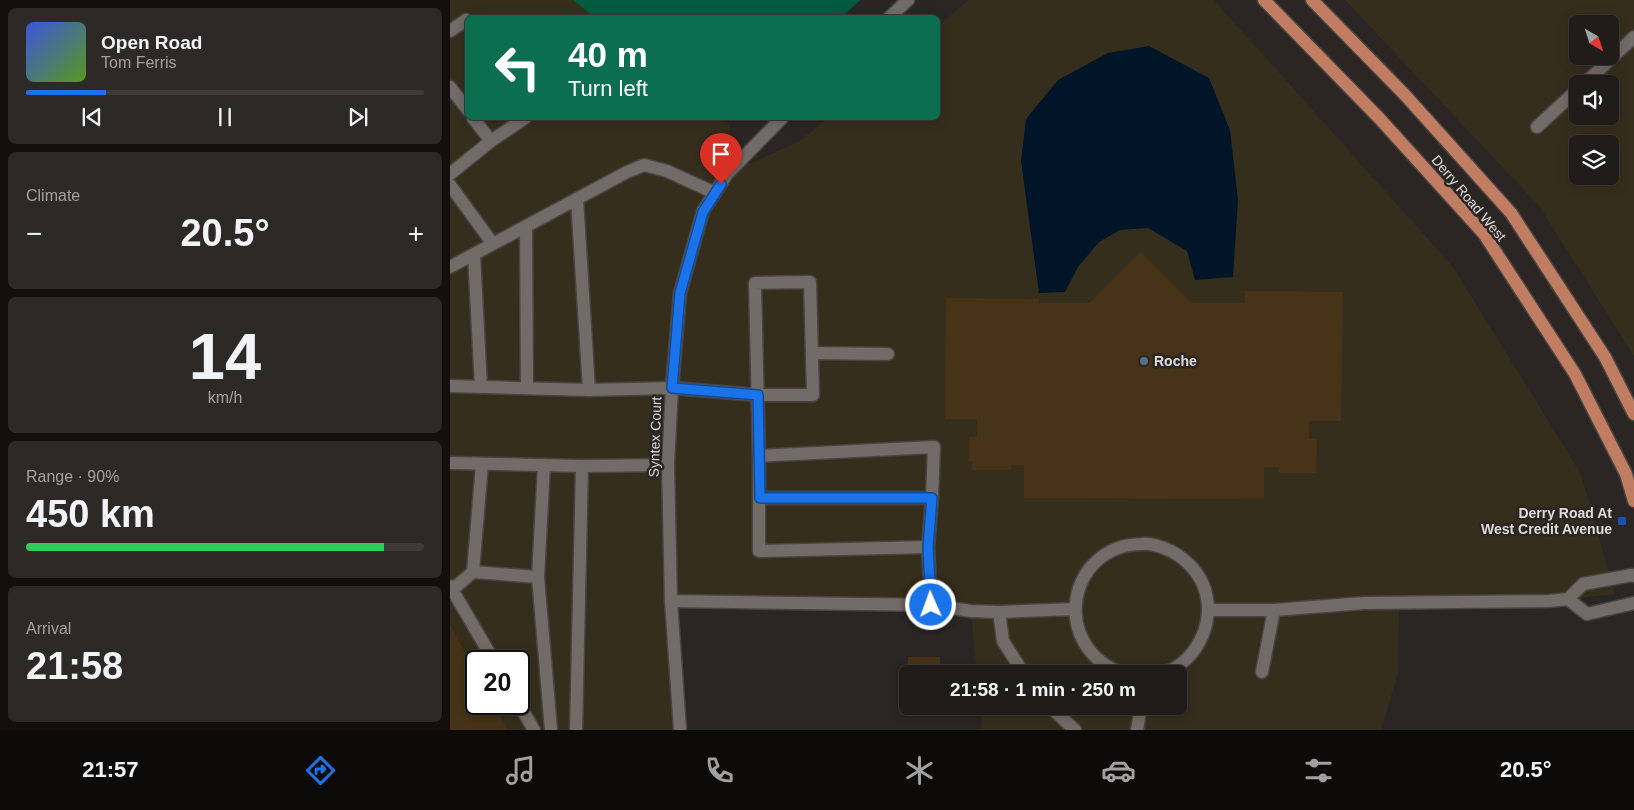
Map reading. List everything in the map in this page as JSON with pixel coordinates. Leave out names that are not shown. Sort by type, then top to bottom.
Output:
[{"type":"main road","name":"Derry Road West","points":[[1264,0],[1380,118],[1484,234],[1575,374],[1626,474],[1634,501]]},
{"type":"main road","name":"Derry Road West","points":[[1312,0],[1406,95],[1511,213],[1605,357],[1634,414]]},
{"type":"street","points":[[892,15],[908,0]]},
{"type":"street","points":[[450,31],[465,21]]},
{"type":"street","points":[[1594,75],[1634,37]]},
{"type":"street","points":[[450,87],[465,106]]},
{"type":"street","points":[[1537,127],[1569,97]]},
{"type":"street","points":[[475,120],[491,141]]},
{"type":"street","points":[[450,174],[491,141],[522,120]]},
{"type":"street","name":"Syntex Court","points":[[680,730],[671,602],[668,465],[680,293],[703,212],[727,174],[780,120]]},
{"type":"street","points":[[450,267],[627,172],[644,165],[667,171],[715,193]]},
{"type":"street","points":[[450,185],[493,244]]},
{"type":"street","points":[[577,199],[589,390]]},
{"type":"street","points":[[526,227],[527,388]]},
{"type":"street","points":[[474,254],[481,387]]},
{"type":"street","points":[[450,386],[589,390],[672,388],[758,395],[813,395],[810,282],[755,283],[758,395],[760,498],[759,551],[928,547]]},
{"type":"street","points":[[812,353],[888,354]]},
{"type":"street","points":[[759,456],[934,447],[928,547],[931,605]]},
{"type":"street","points":[[450,463],[582,466],[668,465]]},
{"type":"street","points":[[473,572],[482,464]]},
{"type":"street","points":[[544,465],[538,577],[551,730]]},
{"type":"street","points":[[576,730],[582,466]]},
{"type":"street","points":[[760,498],[932,498]]},
{"type":"street","points":[[1105,665],[1096,659],[1084,644],[1077,627],[1075,609],[1079,588],[1088,570],[1103,556],[1122,547],[1142,543],[1163,547],[1181,556],[1196,572],[1205,590],[1208,610],[1206,627],[1200,642],[1179,665]]},
{"type":"street","points":[[488,650],[451,588],[473,572],[538,577]]},
{"type":"street","points":[[1208,610],[1274,610],[1364,603],[1568,599],[1583,584],[1634,576]]},
{"type":"street","points":[[1568,599],[1586,614],[1634,603]]},
{"type":"street","points":[[671,602],[931,605],[971,611],[999,612],[1075,609]]},
{"type":"street","points":[[1262,672],[1274,610]]},
{"type":"street","points":[[999,612],[1003,640],[1018,665]]},
{"type":"street","points":[[525,715],[534,730]]},
{"type":"street","points":[[1059,715],[1075,730]]},
{"type":"street","points":[[1137,730],[1140,715]]},
{"type":"shaded area","points":[[450,0],[573,0],[592,15],[465,15],[465,120],[724,120],[730,124],[727,174],[800,141],[826,120],[940,120],[940,24],[969,0],[1214,0],[1453,267],[1581,474],[1615,594],[1549,601],[1399,604],[1398,673],[1381,730],[973,730],[982,729],[981,715],[1187,715],[1187,665],[976,665],[971,612],[672,601],[680,730],[450,730]]},
{"type":"shaded area","points":[[1345,0],[1634,0],[1634,356],[1539,206]]},
{"type":"green space","points":[[573,0],[860,0],[844,15],[591,15]]},
{"type":"water","points":[[1149,46],[1209,78],[1230,130],[1238,200],[1233,277],[1195,280],[1187,251],[1148,228],[1120,230],[1099,242],[1078,267],[1065,292],[1039,293],[1021,161],[1026,119],[1058,80],[1108,53]]},
{"type":"building","name":"Roche","points":[[1141,252],[1192,303],[1245,303],[1245,291],[1343,292],[1341,421],[1309,421],[1309,439],[1317,439],[1316,473],[1279,473],[1279,467],[1264,467],[1264,499],[1024,498],[1024,465],[1011,465],[1011,470],[972,470],[972,461],[969,461],[969,437],[977,437],[977,419],[945,419],[946,298],[1039,299],[1039,303],[1090,303]]},
{"type":"building","points":[[450,625],[465,653],[465,715],[499,715],[508,730],[450,730]]},
{"type":"building","points":[[908,657],[940,657],[940,665],[907,665]]},
{"type":"place","name":"Roche","points":[[1144,361]]},
{"type":"place","name":"Derry Road At West Credit Avenue","points":[[1622,521]]},
{"type":"route","points":[[721,184],[703,212],[680,293],[672,388],[758,395],[760,498],[932,498],[928,547],[931,605]]}]
